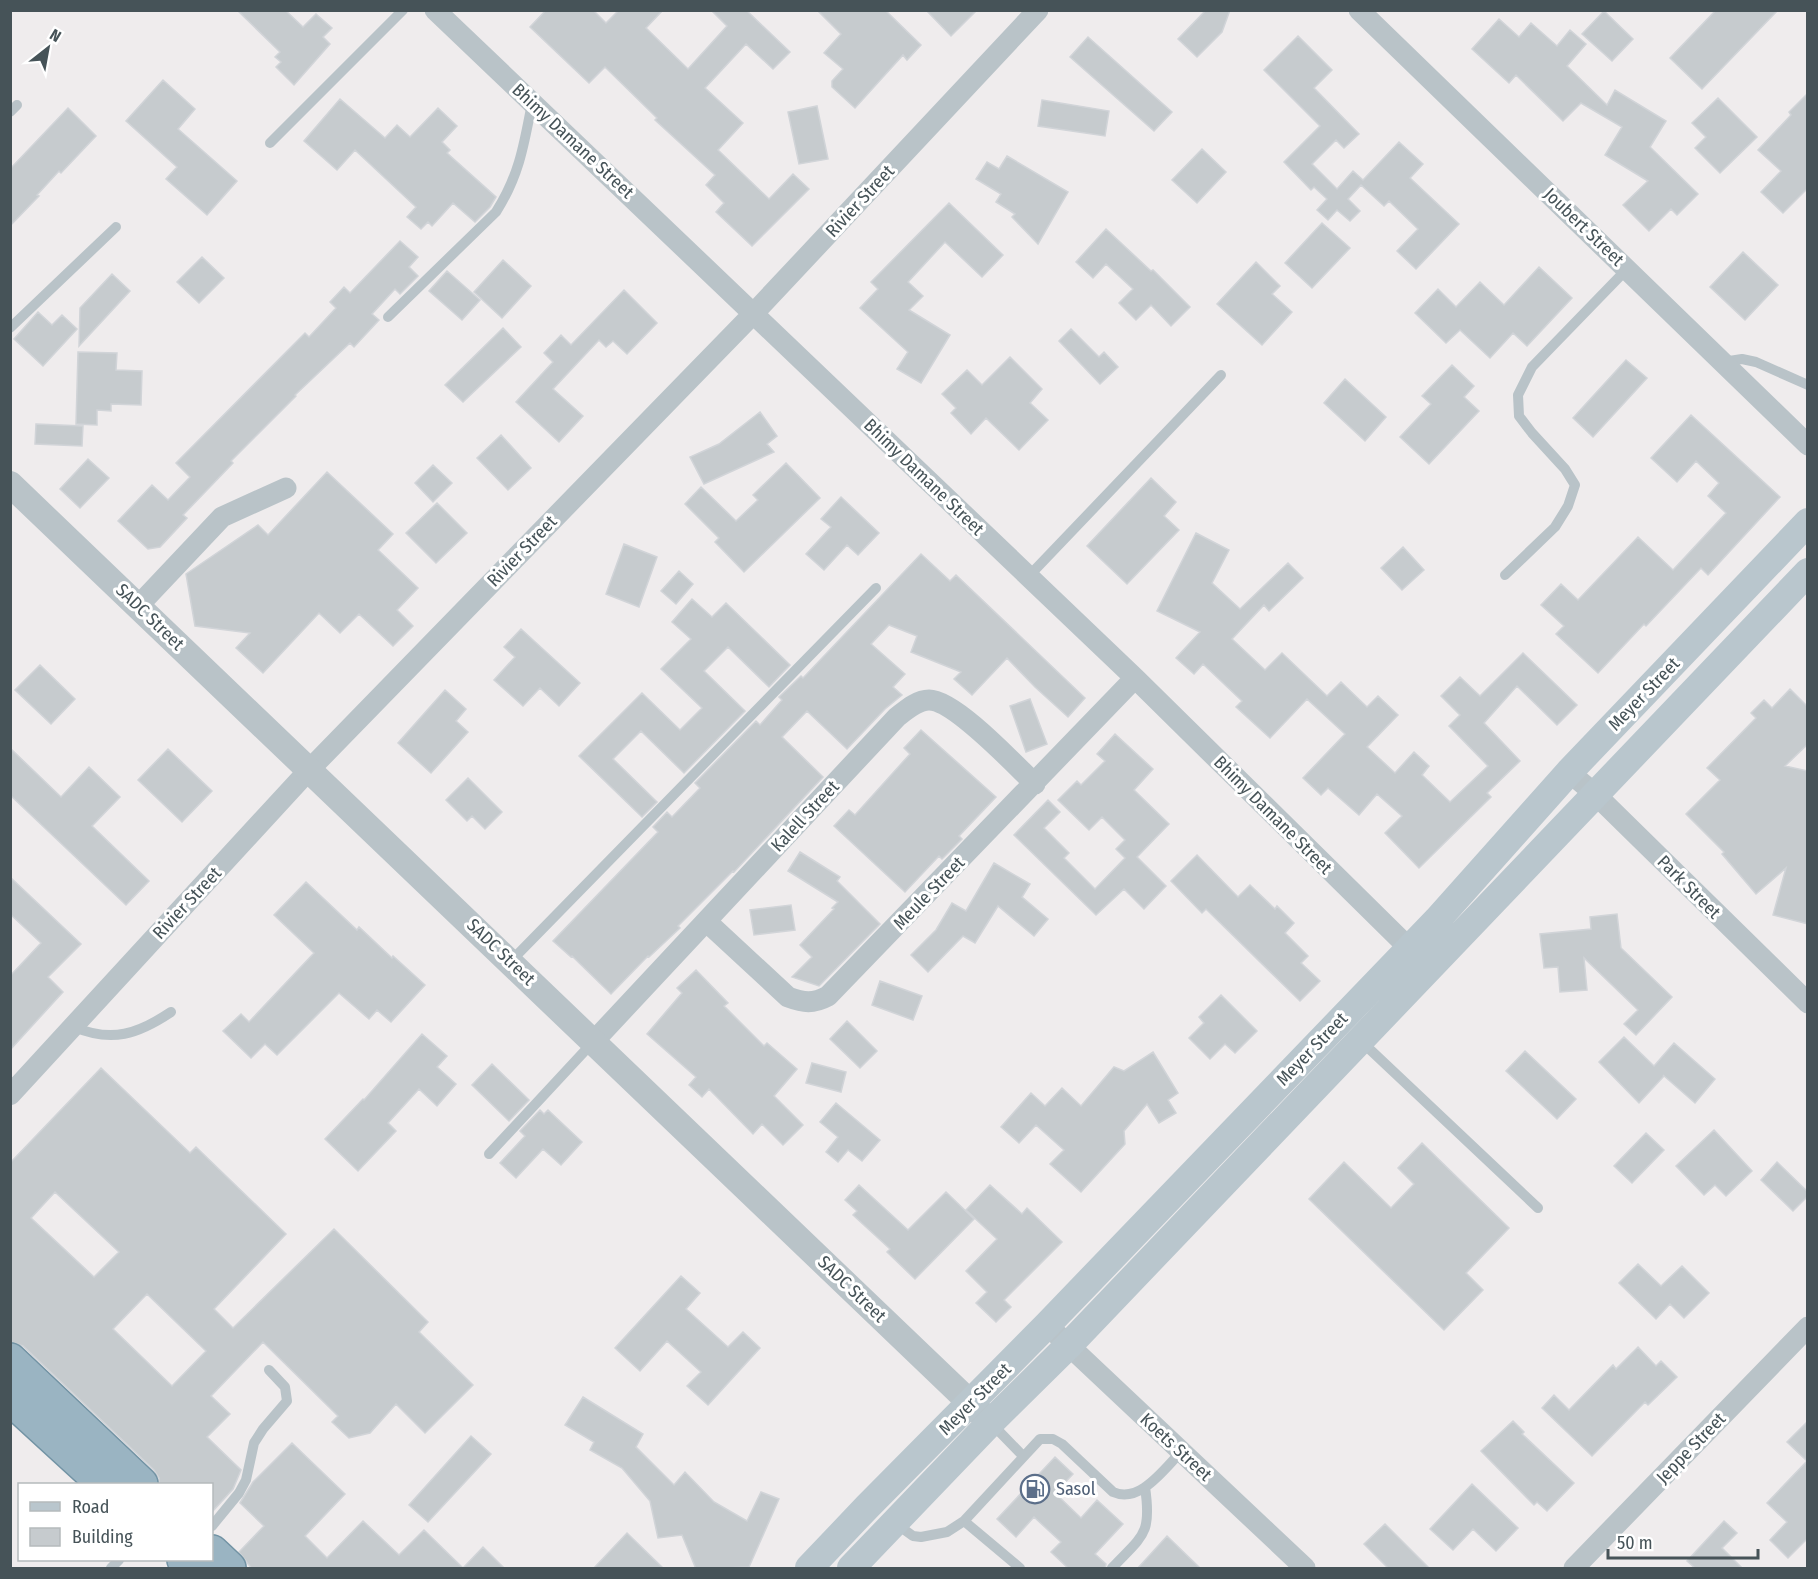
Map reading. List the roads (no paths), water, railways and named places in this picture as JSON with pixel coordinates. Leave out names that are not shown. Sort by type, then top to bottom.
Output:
[{"type":"highway","points":[[10,1360],[139,1483]]},
{"type":"highway","points":[[10,1398],[102,1483]]},
{"type":"highway","points":[[213,1553],[229,1569]]},
{"type":"main road","name":"Meyer Street","points":[[836,1562],[980,1413],[1047,1326],[1350,1030],[1409,948],[1437,920],[1569,772],[1808,522]]},
{"type":"main road","points":[[836,1562],[895,1522],[980,1413],[1068,1346],[1350,1030],[1595,794],[1808,572]]},
{"type":"street","name":"Bhimy Damane Street","points":[[435,10],[1135,678],[1409,948]]},
{"type":"street","name":"Rivier Street","points":[[10,1095],[309,770],[754,313],[1038,10]]},
{"type":"street","name":"Joubert Street","points":[[1359,10],[1808,445]]},
{"type":"street","name":"SADC Street","points":[[10,484],[511,961],[980,1413]]},
{"type":"street","points":[[138,606],[222,517],[286,488]]},
{"type":"street","name":"Meule Street","points":[[707,922],[788,997],[802,1002],[816,1002],[828,996],[1135,678]]},
{"type":"street","name":"Kalell Street","points":[[594,1041],[897,717],[913,705],[929,700],[944,704],[960,714],[1035,784]]},
{"type":"street","name":"Park Street","points":[[1569,772],[1595,794],[1808,1004]]},
{"type":"street","name":"Koets Street","points":[[1047,1326],[1305,1569]]},
{"type":"street","name":"Jeppe Street","points":[[1574,1569],[1808,1327]]},
{"type":"lane","points":[[270,143],[403,10]]},
{"type":"lane","points":[[388,317],[496,212],[510,191],[516,174],[524,148],[532,103]]},
{"type":"lane","points":[[10,328],[116,227]]},
{"type":"lane","points":[[1505,575],[1554,527],[1568,506],[1575,485],[1565,469],[1519,416],[1518,394],[1532,367],[1627,269]]},
{"type":"lane","points":[[1723,362],[1742,359],[1756,362],[1808,385]]},
{"type":"lane","points":[[1028,577],[1221,375]]},
{"type":"lane","points":[[511,961],[876,588]]},
{"type":"lane","points":[[74,1027],[90,1034],[119,1035],[150,1026],[171,1012]]},
{"type":"lane","points":[[1350,1030],[1538,1208]]},
{"type":"lane","points":[[489,1154],[594,1041]]},
{"type":"lane","points":[[213,1525],[239,1493],[246,1480],[254,1443],[262,1429],[287,1401],[285,1387],[269,1370]]},
{"type":"lane","points":[[980,1413],[1023,1456]]},
{"type":"lane","points":[[895,1522],[913,1536],[921,1537],[947,1532],[964,1521],[1040,1439],[1053,1439],[1062,1444],[1113,1492],[1127,1496],[1140,1492],[1181,1452]]},
{"type":"lane","points":[[1112,1569],[1147,1527],[1149,1514],[1145,1487]]},
{"type":"lane","points":[[964,1521],[1020,1569]]},
{"type":"place","name":"Sasol","points":[[1035,1489]]}]
